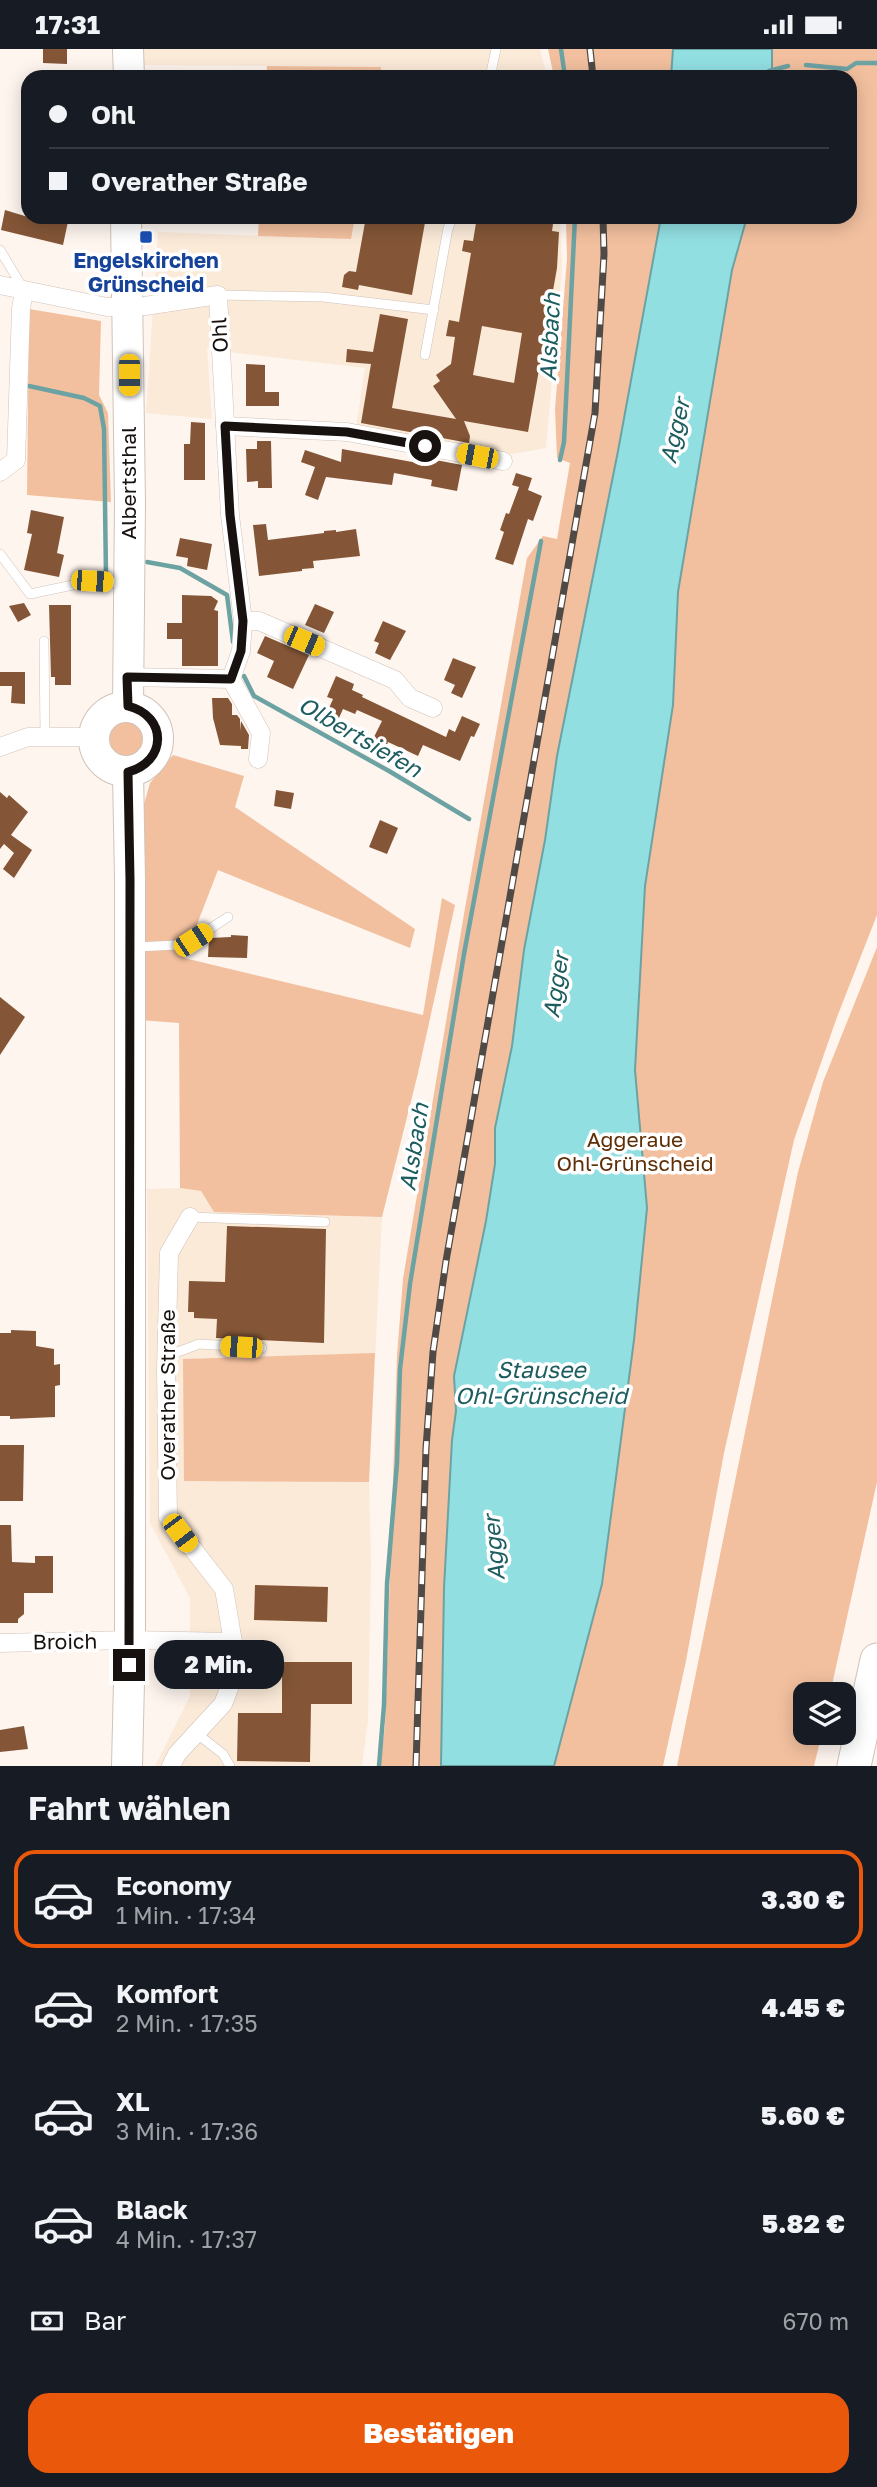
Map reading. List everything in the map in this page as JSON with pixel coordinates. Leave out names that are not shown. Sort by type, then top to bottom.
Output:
[{"type":"highway","points":[[854,1766],[877,1660]]},
{"type":"main road","points":[[128,49],[128,70]]},
{"type":"main road","name":"Albertsthal","points":[[126,224],[130,583],[128,706]]},
{"type":"main road","points":[[128,706],[146,714],[157,730],[158,739],[156,749],[146,765],[128,772],[118,771],[103,762],[97,755],[93,737],[96,725],[104,714],[115,708],[128,706]]},
{"type":"main road","name":"Overather Straße","points":[[127,1766],[130,1640],[128,772]]},
{"type":"street","name":"Ohl","points":[[0,285],[107,307],[127,307],[218,295],[230,515],[243,621],[241,651],[231,679]]},
{"type":"street","points":[[0,472],[16,460],[21,309],[24,291]]},
{"type":"street","points":[[225,426],[347,432],[503,461]]},
{"type":"street","points":[[243,621],[259,621],[395,680],[410,698],[433,708]]},
{"type":"street","points":[[127,677],[231,679],[261,733],[258,759]]},
{"type":"street","points":[[0,747],[28,737],[93,737]]},
{"type":"street","name":"Overather Straße","points":[[171,1766],[177,1754],[223,1704],[230,1686],[233,1642],[224,1589],[168,1517],[169,1254],[190,1217]]},
{"type":"street","points":[[130,1640],[233,1642]]},
{"type":"street","name":"Broich","points":[[0,1643],[130,1640]]},
{"type":"lane","points":[[492,70],[496,49]]},
{"type":"lane","points":[[425,355],[450,224]]},
{"type":"lane","points":[[0,250],[24,291]]},
{"type":"lane","points":[[218,295],[323,297],[433,310]]},
{"type":"lane","points":[[0,554],[30,594],[92,581],[130,583]]},
{"type":"lane","points":[[44,641],[45,737]]},
{"type":"lane","points":[[130,947],[177,945],[193,940],[228,917]]},
{"type":"lane","points":[[190,1217],[325,1222]]},
{"type":"lane","points":[[167,1356],[199,1344],[262,1348]]},
{"type":"lane","points":[[196,1733],[223,1754],[230,1766]]},
{"type":"shaded area","points":[[142,49],[540,49],[545,70],[381,70],[381,67],[141,65]]},
{"type":"shaded area","points":[[353,224],[560,224],[562,267],[546,448],[501,456],[356,427],[365,368],[207,347],[212,419],[146,413],[158,232],[350,239]]},
{"type":"shaded area","points":[[180,1188],[201,1191],[214,1212],[382,1217],[369,1478],[371,1563],[368,1720],[362,1766],[155,1766],[190,1696],[190,1598],[150,1523],[147,1189]]},
{"type":"green space","name":"Aggeraue Ohl-Grünscheid","points":[[548,49],[877,49],[877,915],[837,1017],[794,1140],[724,1453],[686,1661],[663,1766],[380,1766],[385,1726],[397,1356],[403,1279],[527,558],[543,536],[557,539],[570,463],[557,458],[555,409],[567,259],[566,224],[857,224],[857,70],[552,70]]},
{"type":"green space","points":[[267,66],[381,67],[381,70],[267,70]]},
{"type":"green space","points":[[259,224],[354,224],[351,239],[258,236]]},
{"type":"green space","points":[[29,309],[101,321],[99,395],[108,413],[111,502],[27,495]]},
{"type":"green space","points":[[126,717],[135,718],[142,723],[147,730],[147,748],[142,755],[135,760],[126,761],[117,760],[110,755],[105,748],[104,739],[105,730],[110,723],[117,718]]},
{"type":"green space","points":[[173,755],[244,776],[235,807],[415,929],[410,948],[218,870],[184,958],[423,1015],[442,898],[455,905],[418,1073],[382,1217],[214,1212],[201,1191],[180,1188],[179,1023],[139,1020],[142,811],[150,783]]},
{"type":"green space","points":[[877,947],[877,1482],[833,1682],[793,1682],[793,1745],[819,1745],[814,1766],[677,1766],[798,1172],[823,1082]]},
{"type":"green space","points":[[375,1353],[369,1482],[184,1481],[183,1359]]},
{"type":"water","points":[[673,49],[772,49],[772,70],[672,70]]},
{"type":"water","name":"Stausee Ohl-Grünscheid","points":[[660,224],[745,224],[732,270],[678,592],[673,705],[645,886],[635,1070],[647,1208],[634,1340],[602,1584],[554,1766],[441,1766],[444,1588],[456,1411],[454,1376],[486,1221],[495,1164],[495,1128],[512,1046],[524,950],[545,840],[557,756]]},
{"type":"building","points":[[43,49],[67,49],[67,64],[43,63]]},
{"type":"building","points":[[5,210],[21,215],[21,224],[68,224],[63,245],[1,230]]},
{"type":"building","points":[[365,224],[425,224],[412,295],[359,285],[358,290],[342,287],[344,275],[349,271],[356,272]]},
{"type":"building","points":[[476,224],[553,224],[552,231],[559,232],[557,268],[528,432],[464,421],[470,436],[469,443],[361,423],[371,364],[346,362],[347,349],[373,352],[380,314],[408,319],[392,408],[456,419],[433,386],[440,381],[436,375],[451,364],[455,337],[446,336],[449,320],[459,322],[471,253],[462,251],[464,240],[473,241]],"holes":[[[482,326],[522,333],[514,383],[473,375]]]},
{"type":"building","points":[[246,364],[265,365],[265,392],[279,392],[279,406],[246,406]]},
{"type":"building","points":[[191,422],[205,423],[205,480],[184,480],[184,444],[190,444]]},
{"type":"building","points":[[257,441],[271,441],[272,488],[258,488],[258,481],[247,482],[246,449],[257,449]]},
{"type":"building","points":[[342,449],[423,464],[425,458],[462,465],[457,491],[431,486],[432,480],[394,473],[392,485],[326,477],[318,500],[305,495],[315,467],[301,462],[305,450],[341,462]]},
{"type":"building","points":[[516,473],[532,478],[528,490],[542,496],[533,521],[528,519],[513,565],[495,559],[504,532],[500,530],[519,487],[512,485]]},
{"type":"building","points":[[31,510],[64,517],[57,553],[64,555],[59,577],[24,570],[32,534],[27,533]]},
{"type":"building","points":[[266,524],[268,540],[356,529],[360,556],[313,561],[314,568],[259,576],[253,525]]},
{"type":"building","points":[[180,538],[212,544],[207,570],[187,566],[188,558],[176,556]]},
{"type":"building","points":[[182,595],[211,596],[218,601],[214,610],[218,611],[218,666],[182,666],[182,639],[167,639],[167,623],[182,623]]},
{"type":"building","points":[[24,603],[31,615],[18,622],[9,606]]},
{"type":"building","points":[[315,604],[334,612],[324,633],[305,625]]},
{"type":"building","points":[[49,605],[71,605],[71,685],[55,685],[55,677],[51,677]]},
{"type":"building","points":[[383,621],[406,631],[390,660],[375,653],[379,643],[374,641]]},
{"type":"building","points":[[265,636],[309,655],[293,689],[267,677],[274,661],[257,653]]},
{"type":"building","points":[[453,658],[476,667],[462,698],[451,693],[455,685],[444,680]]},
{"type":"building","points":[[0,672],[25,672],[25,704],[11,703],[12,686],[0,686]]},
{"type":"building","points":[[336,676],[354,684],[352,690],[363,695],[362,697],[446,737],[449,729],[455,732],[462,716],[480,724],[474,737],[471,736],[460,761],[423,745],[418,756],[388,742],[387,745],[373,739],[382,721],[357,710],[355,714],[343,709],[334,729],[322,724],[333,699],[327,697]]},
{"type":"building","points":[[212,698],[228,698],[232,704],[232,715],[237,715],[240,719],[240,731],[241,721],[249,735],[248,749],[220,745],[213,718]]},
{"type":"building","points":[[276,790],[294,793],[291,809],[274,806]]},
{"type":"building","points":[[0,792],[7,798],[9,795],[28,812],[11,835],[32,850],[14,878],[3,869],[14,853],[4,844],[0,849]]},
{"type":"building","points":[[380,820],[398,828],[387,854],[369,847]]},
{"type":"building","points":[[248,936],[247,958],[208,957],[209,938]]},
{"type":"building","points":[[0,997],[25,1017],[0,1055]]},
{"type":"building","points":[[227,1226],[326,1229],[324,1343],[216,1338],[217,1319],[194,1318],[194,1312],[188,1312],[189,1281],[225,1282]]},
{"type":"building","points":[[11,1330],[36,1331],[36,1346],[54,1349],[54,1365],[60,1364],[60,1385],[55,1386],[55,1417],[10,1419],[10,1416],[0,1416],[0,1333],[11,1333]]},
{"type":"building","points":[[0,1445],[24,1445],[23,1501],[0,1501]]},
{"type":"building","points":[[0,1525],[11,1525],[12,1562],[35,1563],[35,1556],[53,1556],[53,1593],[24,1593],[24,1614],[18,1619],[18,1623],[0,1623]]},
{"type":"building","points":[[255,1585],[328,1587],[327,1622],[254,1620]]},
{"type":"building","points":[[282,1662],[352,1662],[352,1704],[311,1704],[310,1762],[237,1761],[238,1713],[282,1713]]},
{"type":"building","points":[[24,1726],[28,1749],[0,1752],[0,1730]]},
{"type":"waterway","name":"Alsbach","points":[[561,49],[564,70]]},
{"type":"waterway","points":[[806,65],[847,69],[856,63],[877,63]]},
{"type":"waterway","points":[[773,70],[788,66]]},
{"type":"waterway","name":"Alsbach","points":[[560,460],[564,442],[575,224]]},
{"type":"waterway","name":"Olbertsiefen","points":[[29,386],[84,398],[100,406],[104,429],[106,577]]},
{"type":"waterway","name":"Alsbach","points":[[379,1766],[400,1369],[410,1284],[464,954],[541,541]]},
{"type":"waterway","name":"Olbertsiefen","points":[[147,562],[180,568],[227,595],[233,642]]},
{"type":"waterway","name":"Olbertsiefen","points":[[244,676],[254,696],[469,819]]},
{"type":"railway","points":[[590,49],[592,70]]},
{"type":"railway","points":[[416,1766],[426,1448],[433,1352],[446,1261],[595,413],[604,254],[603,224]]},
{"type":"place","name":"Engelskirchen Grünscheid","points":[[146,237]]},
{"type":"route","points":[[129,1665],[130,880],[127,799],[128,772],[146,765],[152,758],[158,739],[153,721],[138,709],[128,706],[127,677],[231,679],[241,651],[243,621],[230,515],[225,426],[347,432],[425,446]]},
{"type":"water label","name":"Agger","points":[[675,431]]},
{"type":"water label","name":"Agger","points":[[556,985]]},
{"type":"water label","name":"Agger","points":[[494,1548]]}]
